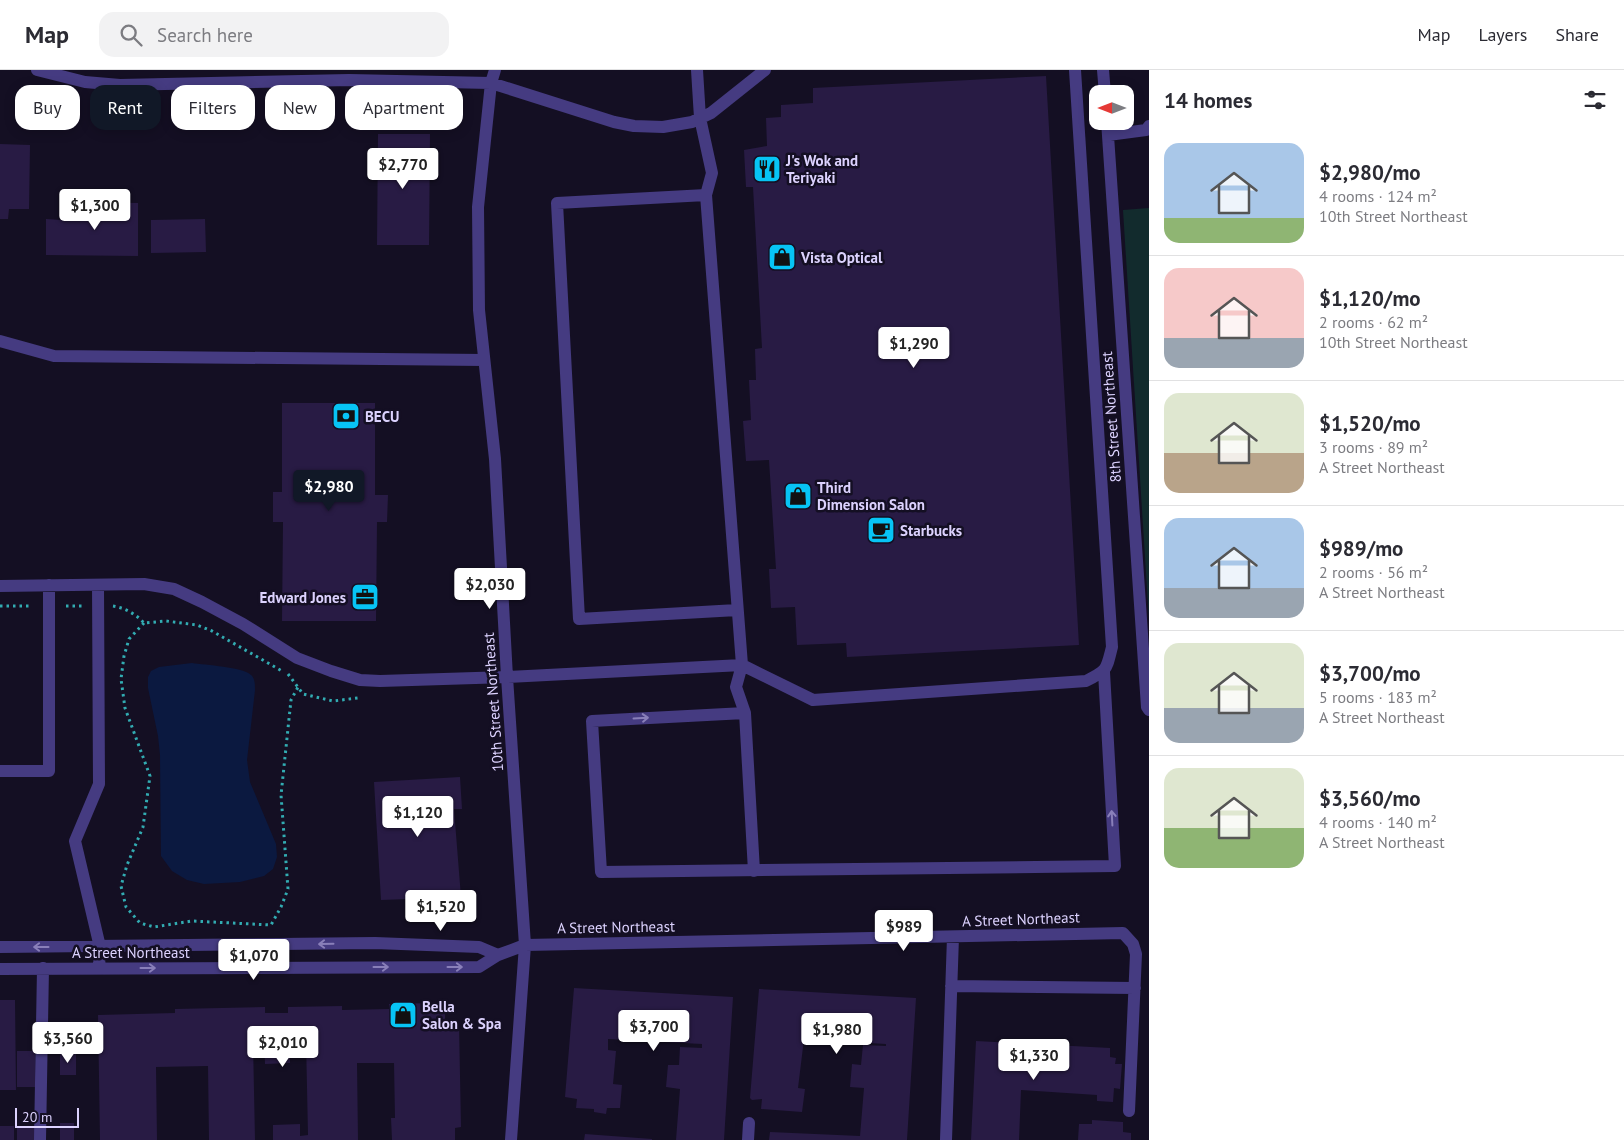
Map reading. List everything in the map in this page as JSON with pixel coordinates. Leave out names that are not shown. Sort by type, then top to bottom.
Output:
[{"type":"street","points":[[37,70],[85,82],[120,85],[349,80],[491,83],[614,122],[634,126],[663,127],[692,122],[711,113],[765,70]]},
{"type":"street","name":"10th Street Northeast","points":[[495,70],[491,83],[478,207],[479,310],[495,458],[525,945],[511,1140]]},
{"type":"street","points":[[697,70],[700,118],[712,173],[706,195],[742,665],[736,687],[745,713],[754,871]]},
{"type":"street","points":[[745,713],[592,721],[601,872],[1115,866],[1104,672],[1112,646],[1075,70]]},
{"type":"street","points":[[1103,70],[1104,85]]},
{"type":"street","points":[[1108,135],[1146,130],[1149,126]]},
{"type":"street","name":"8th Street Northeast","points":[[1108,130],[1146,697],[1149,710]]},
{"type":"street","points":[[706,195],[557,203],[579,619],[737,610]]},
{"type":"street","points":[[0,341],[54,356],[484,360]]},
{"type":"street","points":[[0,586],[144,584],[174,589],[243,624],[298,658],[331,672],[360,680],[507,677],[742,665],[813,700],[1086,681],[1104,672]]},
{"type":"street","points":[[98,585],[99,784],[75,841],[100,947],[99,968]]},
{"type":"street","points":[[0,771],[49,771],[49,586]]},
{"type":"street","name":"A Street Northeast","points":[[0,969],[479,967],[498,955],[525,945],[1123,933],[1133,944],[1136,954],[1129,1111]]},
{"type":"street","points":[[946,1140],[953,937]]},
{"type":"street","name":"A Street Northeast","points":[[0,947],[375,943],[479,947],[498,955]]},
{"type":"street","points":[[40,1140],[43,968]]},
{"type":"street","points":[[951,986],[1135,988]]},
{"type":"street","points":[[748,1140],[749,1123]]},
{"type":"path","points":[[0,606],[116,606],[129,611],[144,622],[174,622],[197,625],[289,674],[303,694],[333,700],[367,698]]},
{"type":"path","points":[[144,622],[129,639],[124,656],[122,679],[125,708],[150,776],[142,826],[121,886],[126,907],[140,923],[154,927],[192,921],[271,925],[282,907],[288,889],[282,794],[291,700],[298,687]]},
{"type":"green space","points":[[1149,208],[1149,620],[1123,210]]},
{"type":"water","points":[[192,663],[240,670],[247,672],[254,680],[255,690],[247,760],[250,782],[276,844],[277,857],[273,869],[264,876],[240,882],[204,884],[187,880],[172,871],[161,856],[160,755],[148,688],[148,677],[151,671],[159,667]]},
{"type":"building","points":[[1046,76],[1079,645],[847,657],[846,643],[797,645],[795,607],[771,608],[769,569],[776,569],[769,460],[746,461],[743,421],[751,420],[749,380],[756,380],[755,349],[762,348],[753,187],[746,187],[744,150],[767,146],[766,118],[781,117],[781,105],[813,103],[813,88]]},
{"type":"building","points":[[378,134],[430,134],[429,245],[377,245]]},
{"type":"building","points":[[0,144],[30,145],[29,209],[9,209],[8,219],[0,219]]},
{"type":"building","points":[[87,202],[138,203],[138,256],[46,255],[46,219],[61,220],[61,212],[87,212]]},
{"type":"building","points":[[205,219],[206,252],[151,253],[151,220]]},
{"type":"building","points":[[282,403],[375,403],[375,495],[388,495],[387,522],[377,522],[376,621],[282,621],[283,522],[273,522],[273,492],[282,492]]},
{"type":"building","points":[[460,777],[462,809],[454,809],[461,897],[381,900],[374,782]]},
{"type":"building","points":[[574,988],[733,997],[724,1140],[676,1140],[680,1089],[666,1087],[668,1065],[679,1065],[680,1047],[702,1048],[702,1044],[608,1039],[608,1050],[616,1051],[613,1084],[622,1085],[620,1108],[607,1108],[606,1114],[594,1112],[594,1109],[576,1108],[577,1099],[565,1097]]},
{"type":"building","points":[[759,989],[916,998],[907,1140],[769,1140],[770,1132],[860,1136],[864,1088],[850,1087],[852,1064],[861,1065],[863,1045],[886,1046],[886,1044],[804,1039],[798,1088],[805,1089],[802,1112],[761,1109],[762,1099],[752,1100],[750,1098]]},
{"type":"building","points":[[0,1000],[15,1000],[16,1090],[0,1090]]},
{"type":"building","points":[[432,1003],[432,1011],[445,1011],[445,1024],[459,1024],[461,1127],[455,1128],[455,1140],[392,1140],[391,1118],[395,1118],[394,1063],[357,1063],[358,1140],[273,1140],[273,1125],[300,1124],[300,1136],[308,1135],[306,1040],[290,1041],[290,1063],[265,1064],[264,1042],[253,1042],[255,1140],[209,1140],[208,1066],[156,1067],[157,1140],[100,1140],[98,1015],[175,1013],[175,1009],[265,1007],[265,1013],[288,1013],[288,1007],[342,1006],[342,1010],[389,1009],[389,1004]]},
{"type":"building","points":[[976,1041],[1110,1048],[1110,1057],[1116,1058],[1115,1064],[1122,1064],[1120,1089],[1114,1088],[1113,1102],[1097,1101],[1097,1095],[1021,1090],[1019,1140],[971,1140]]},
{"type":"building","points":[[17,1051],[35,1051],[35,1087],[17,1087]]},
{"type":"building","points":[[60,1054],[76,1054],[76,1075],[60,1075]]},
{"type":"building","points":[[1092,1120],[1123,1122],[1123,1132],[1131,1133],[1131,1140],[1078,1140],[1079,1124],[1092,1124]]},
{"type":"building","points":[[60,1123],[74,1123],[74,1140],[60,1140]]},
{"type":"building","points":[[0,1126],[14,1126],[14,1140],[0,1140]]},
{"type":"building","points":[[17,1126],[35,1126],[35,1140],[17,1140]]},
{"type":"building","points":[[585,1134],[652,1139],[652,1140],[584,1140]]},
{"type":"place","name":"J's Wok and Teriyaki","points":[[767,169]]},
{"type":"place","name":"Vista Optical","points":[[782,257]]},
{"type":"place","name":"BECU","points":[[346,416]]},
{"type":"place","name":"Third Dimension Salon","points":[[798,496]]},
{"type":"place","name":"Starbucks","points":[[881,530]]},
{"type":"place","name":"Edward Jones","points":[[365,597]]},
{"type":"place","name":"Bella Salon & Spa","points":[[403,1015]]}]
